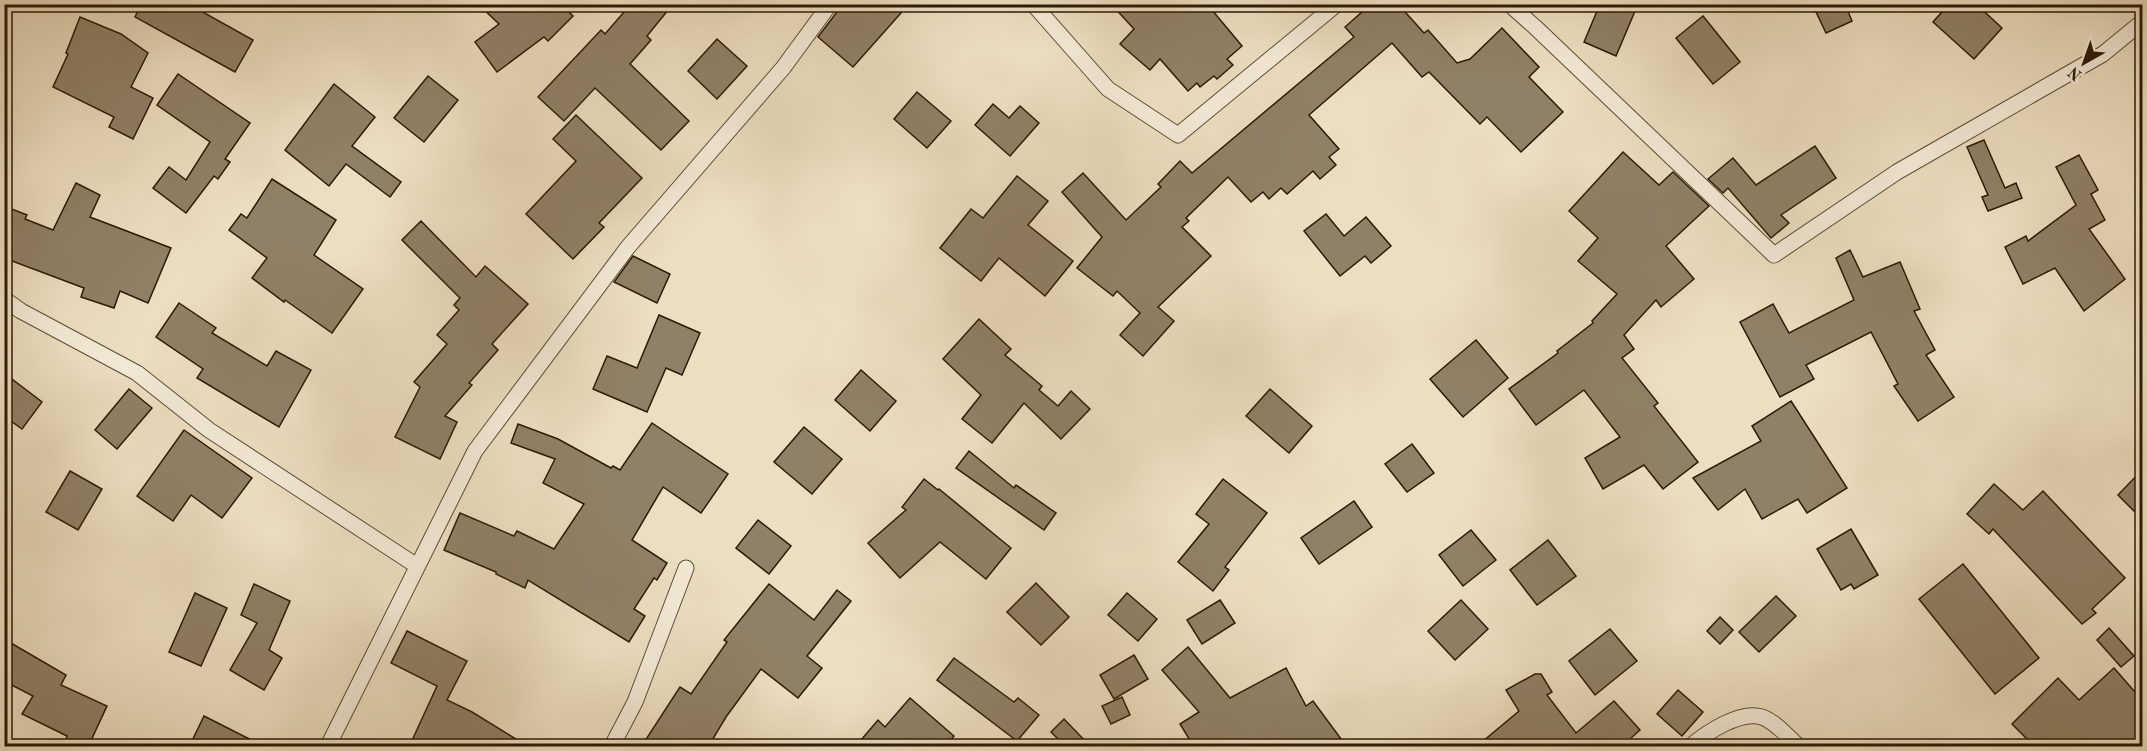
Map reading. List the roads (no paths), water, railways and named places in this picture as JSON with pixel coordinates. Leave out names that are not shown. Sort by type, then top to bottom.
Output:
[{"type":"street","points":[[328,747],[475,451],[628,247],[783,68],[830,4]]},
{"type":"street","points":[[1032,4],[1108,89],[1178,135],[1337,4]]},
{"type":"street","points":[[1509,4],[1774,255],[1897,172],[2103,54],[2142,22]]},
{"type":"street","points":[[4,300],[136,373],[209,430],[417,566]]},
{"type":"street","points":[[612,747],[635,702],[686,568]]},
{"type":"street","points":[[1690,747],[1725,723],[1746,716],[1762,717],[1779,728],[1798,747]]}]
